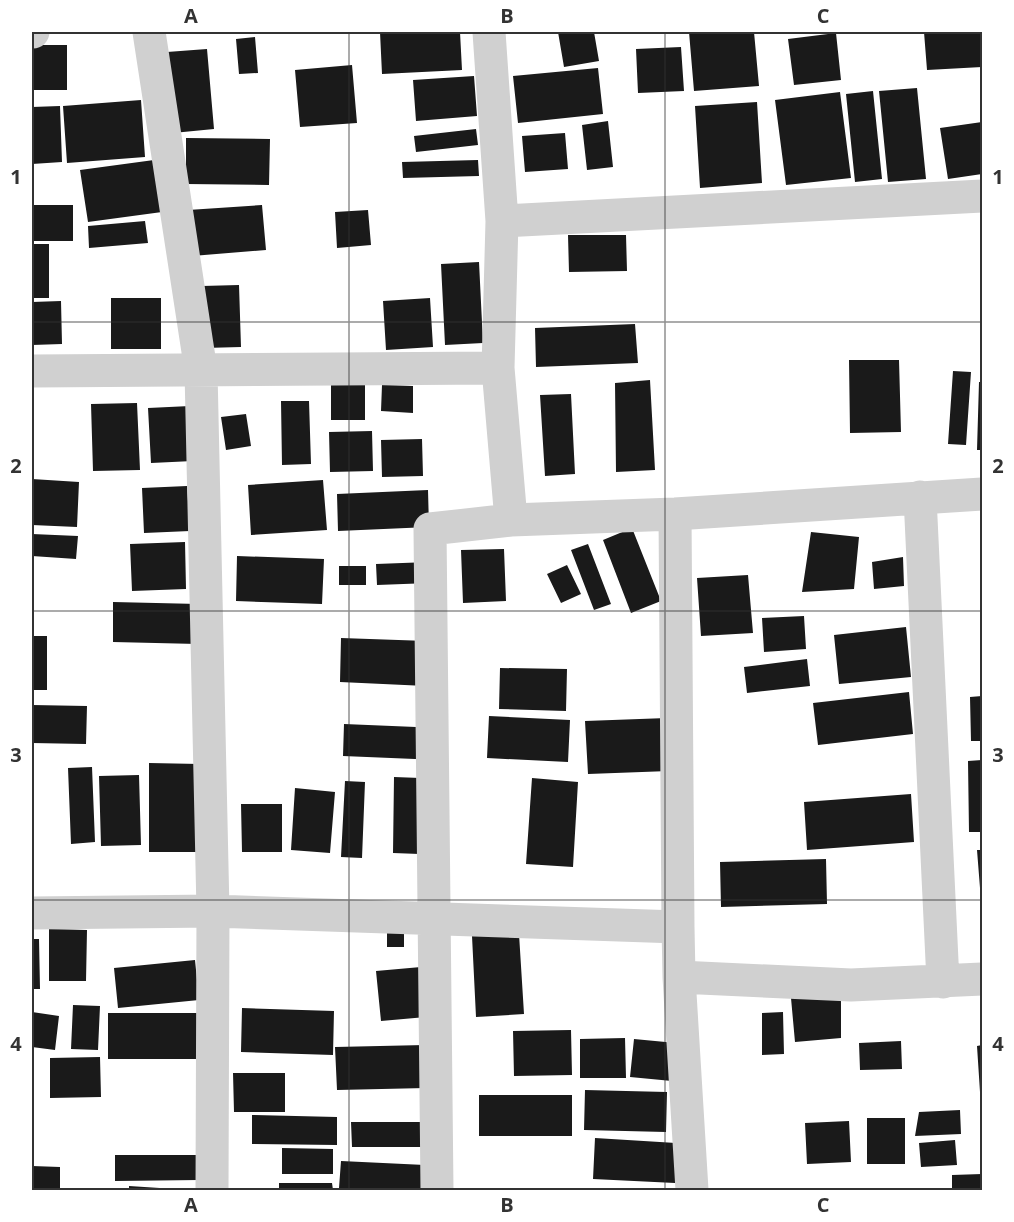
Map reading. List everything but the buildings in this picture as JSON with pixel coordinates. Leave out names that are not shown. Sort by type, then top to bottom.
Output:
[{"type":"street","points":[[149,32],[201,371],[213,911],[212,1191]]},
{"type":"street","points":[[489,32],[502,221],[498,368],[511,520]]},
{"type":"street","points":[[502,221],[982,196]]},
{"type":"street","points":[[32,371],[498,368]]},
{"type":"street","points":[[437,1191],[430,529],[511,520],[675,514],[982,494]]},
{"type":"street","points":[[920,497],[943,982]]},
{"type":"street","points":[[675,514],[678,927],[692,1191]]},
{"type":"street","points":[[32,913],[213,911],[678,927]]},
{"type":"street","points":[[680,977],[851,985],[982,979]]}]
